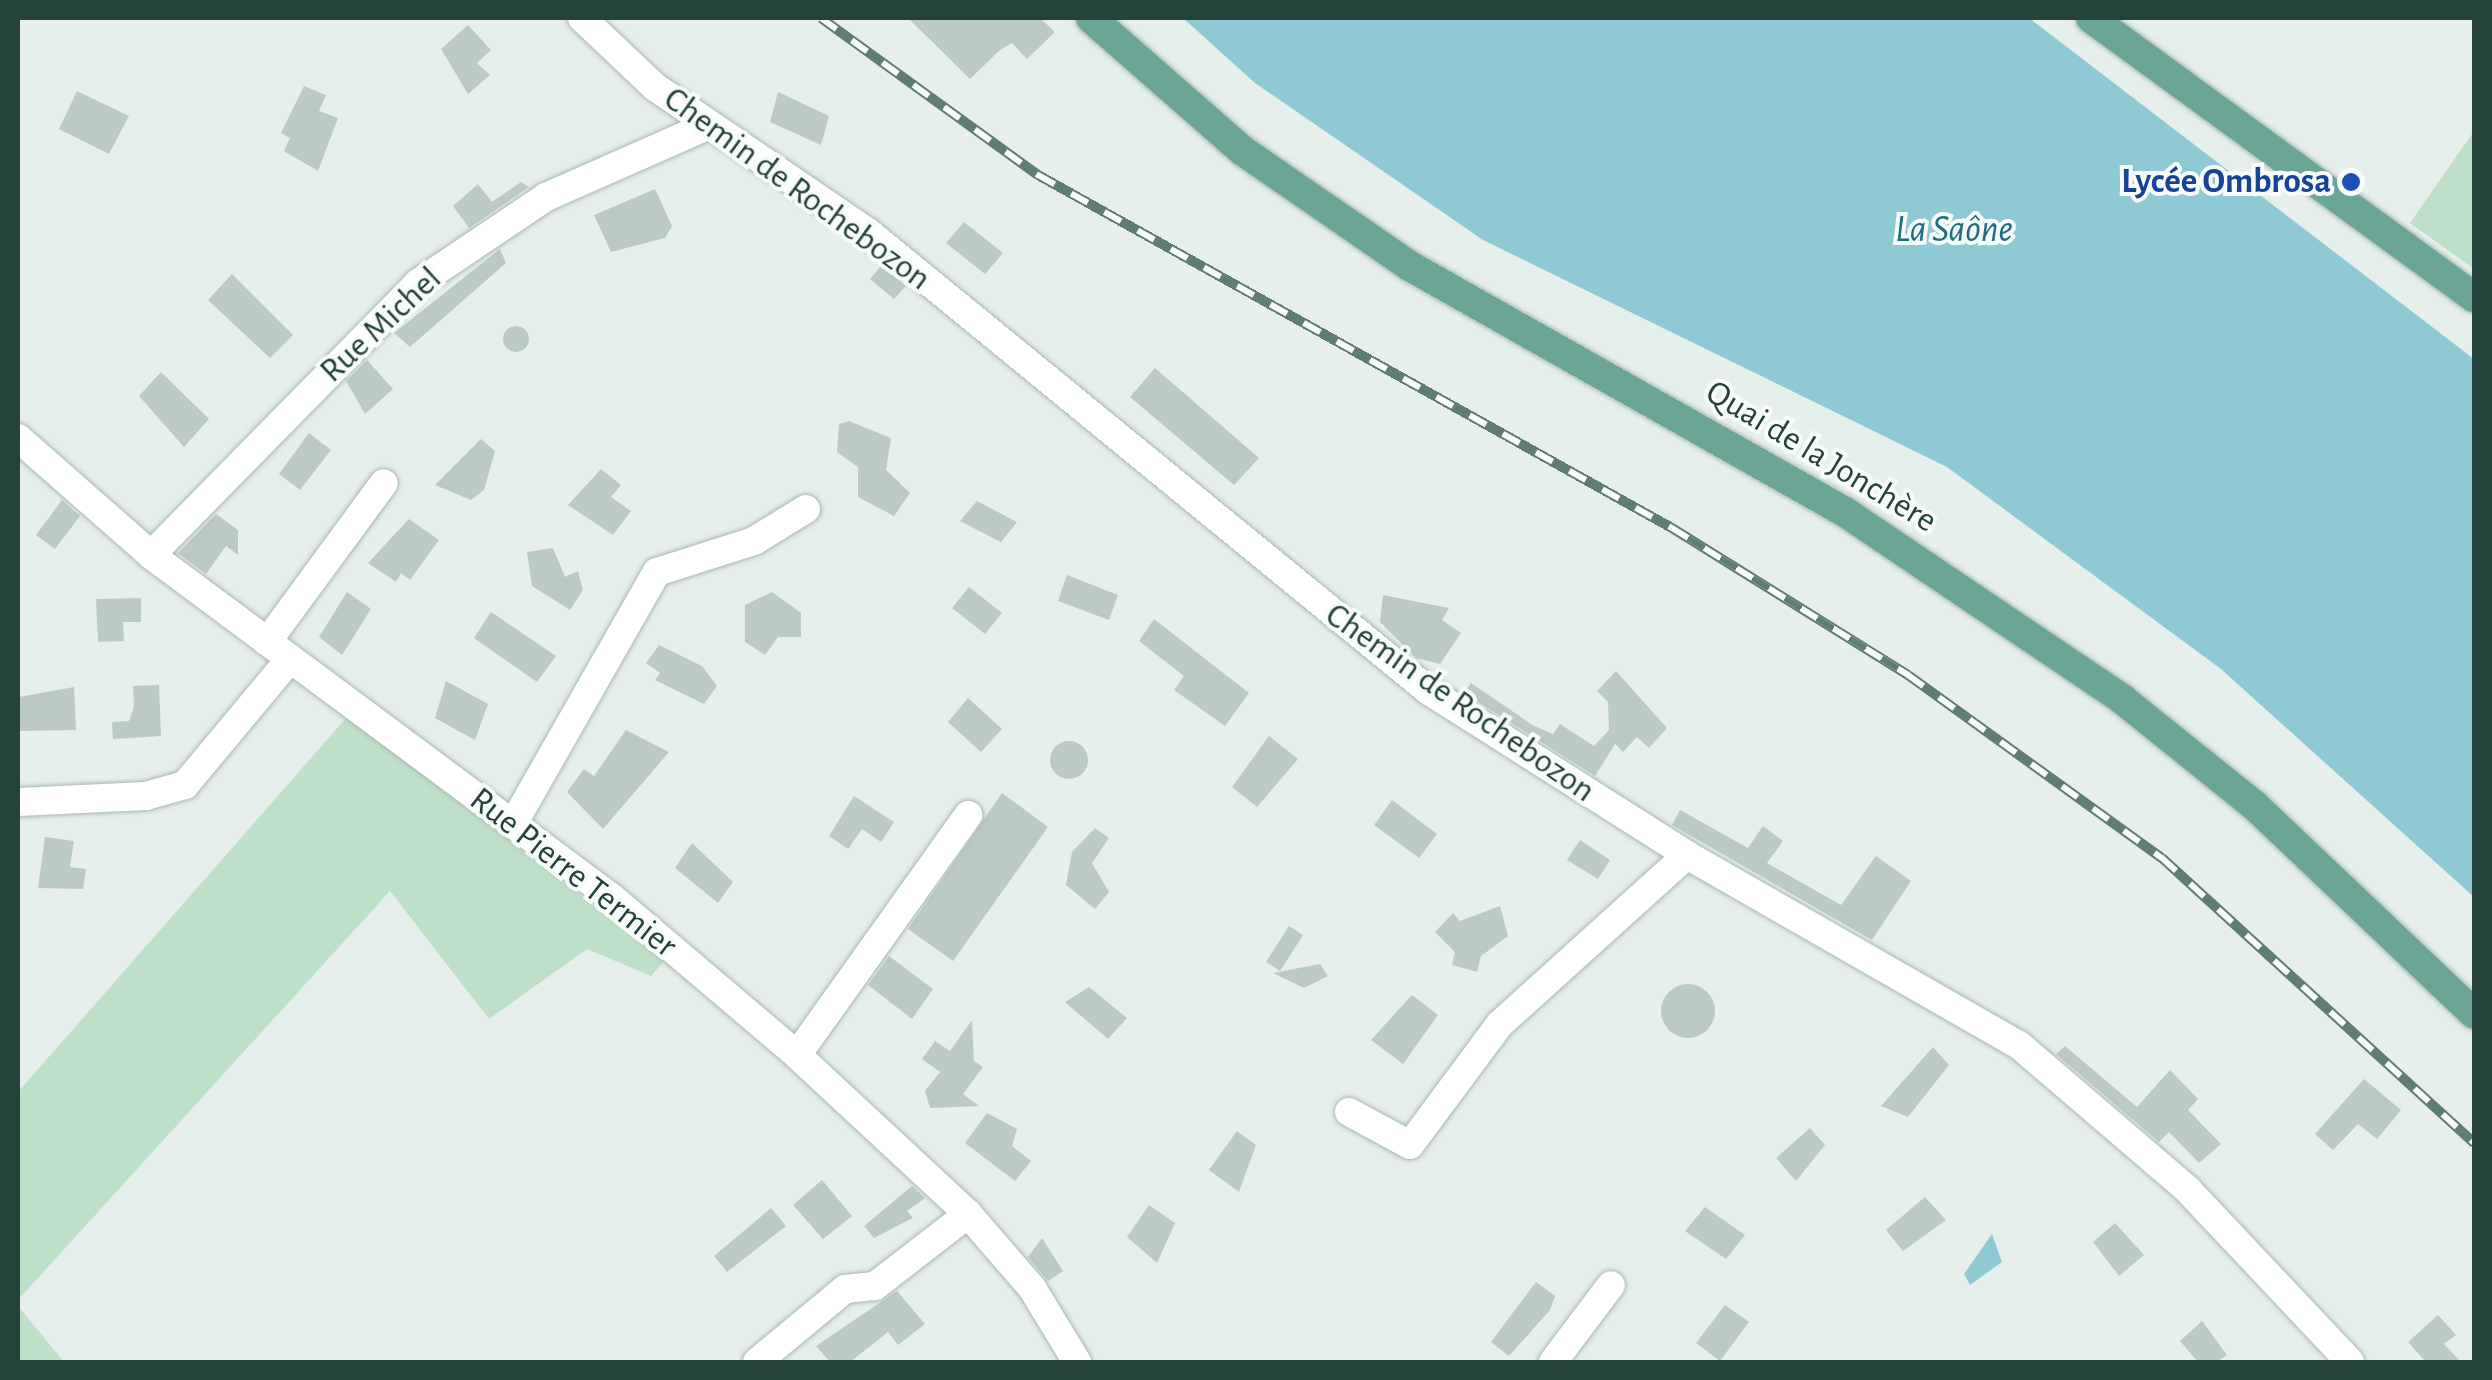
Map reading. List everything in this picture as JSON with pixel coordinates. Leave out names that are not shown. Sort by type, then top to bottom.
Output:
[{"type":"main road","name":"Quai de la Jonchère","points":[[1090,18],[1243,151],[1408,265],[1846,512],[2122,699],[2254,805],[2474,1014]]},
{"type":"main road","points":[[2064,18],[2382,249],[2426,262]]},
{"type":"main road","points":[[2091,18],[2474,298]]},
{"type":"street","name":"Chemin de Rochebozon","points":[[582,18],[707,126],[869,234],[1429,691],[1687,855],[2018,1045],[2188,1190],[2350,1362]]},
{"type":"street","name":"Rue Michel","points":[[150,555],[418,283],[546,197],[707,126]]},
{"type":"street","name":"Rue Pierre Termier","points":[[18,438],[150,555],[512,824],[796,1055],[968,1214],[1032,1288],[1077,1362]]},
{"type":"street","points":[[267,642],[384,483]]},
{"type":"street","points":[[512,824],[656,572],[754,541],[806,509]]},
{"type":"street","points":[[18,802],[146,796],[185,785],[290,659]]},
{"type":"street","points":[[796,1055],[968,815]]},
{"type":"street","points":[[1348,1112],[1410,1145],[1527,998],[1687,855]]},
{"type":"street","points":[[757,1362],[845,1289],[875,1286],[968,1214]]},
{"type":"street","points":[[1554,1362],[1610,1285]]},
{"type":"green space","points":[[2474,131],[2474,269],[2410,223]]},
{"type":"green space","points":[[347,717],[665,960],[651,976],[587,949],[489,1019],[390,891],[18,1300],[18,1092]]},
{"type":"green space","points":[[18,1306],[64,1362],[18,1362]]},
{"type":"water","name":"La Saône","points":[[1183,18],[2029,18],[2474,359],[2474,897],[2221,669],[1947,467],[1483,240],[1255,83]]},
{"type":"water","points":[[1992,1234],[2002,1262],[1970,1285],[1964,1274]]},
{"type":"building","points":[[908,18],[1040,18],[1055,32],[1027,59],[1012,43],[970,79]]},
{"type":"building","points":[[468,25],[491,50],[477,63],[490,75],[468,94],[441,49]]},
{"type":"building","points":[[304,86],[326,95],[319,111],[338,118],[318,171],[284,151],[290,138],[281,133]]},
{"type":"building","points":[[77,91],[129,116],[109,154],[59,129]]},
{"type":"building","points":[[778,92],[829,116],[821,145],[770,122]]},
{"type":"building","points":[[521,182],[529,187],[469,228],[453,206],[478,184],[492,202]]},
{"type":"building","points":[[655,189],[672,226],[665,238],[611,252],[594,215]]},
{"type":"building","points":[[964,222],[1003,253],[985,274],[946,243]]},
{"type":"building","points":[[500,249],[506,263],[410,347],[394,333]]},
{"type":"building","points":[[881,266],[906,286],[894,299],[870,279]]},
{"type":"building","points":[[232,274],[293,335],[270,358],[208,300]]},
{"type":"building","points":[[516,326],[525,330],[529,339],[525,348],[516,352],[507,348],[503,339],[507,330]]},
{"type":"building","points":[[367,360],[393,389],[365,414],[346,381]]},
{"type":"building","points":[[1155,368],[1259,458],[1234,485],[1130,397]]},
{"type":"building","points":[[161,372],[209,419],[184,447],[139,396]]},
{"type":"building","points":[[849,421],[891,438],[886,470],[910,493],[894,516],[858,497],[858,467],[837,452],[839,424]]},
{"type":"building","points":[[309,433],[331,450],[300,490],[279,474]]},
{"type":"building","points":[[481,439],[495,451],[484,490],[471,500],[435,485]]},
{"type":"building","points":[[601,469],[621,485],[611,497],[631,511],[613,535],[568,505]]},
{"type":"building","points":[[62,500],[80,516],[55,549],[36,535]]},
{"type":"building","points":[[977,501],[1017,522],[1001,542],[960,521]]},
{"type":"building","points":[[216,514],[238,530],[238,555],[226,546],[206,574],[178,553]]},
{"type":"building","points":[[409,519],[439,540],[410,580],[401,573],[396,582],[368,563]]},
{"type":"building","points":[[553,548],[565,577],[578,571],[583,590],[570,610],[532,586],[527,552]]},
{"type":"building","points":[[1067,575],[1118,595],[1109,620],[1058,601]]},
{"type":"building","points":[[969,587],[1002,613],[985,634],[952,608]]},
{"type":"building","points":[[347,592],[371,609],[342,655],[319,637]]},
{"type":"building","points":[[772,592],[801,613],[801,637],[778,637],[765,655],[745,642],[745,605]]},
{"type":"building","points":[[1383,595],[1449,608],[1442,620],[1461,633],[1440,664],[1416,658],[1380,622]]},
{"type":"building","points":[[141,598],[141,622],[123,622],[124,641],[98,642],[96,599]]},
{"type":"building","points":[[491,612],[556,656],[537,682],[474,638]]},
{"type":"building","points":[[1154,619],[1249,693],[1225,726],[1174,690],[1184,676],[1139,641]]},
{"type":"building","points":[[659,645],[702,666],[717,686],[704,704],[655,680],[660,673],[646,663]]},
{"type":"building","points":[[1616,671],[1667,728],[1649,748],[1637,737],[1623,752],[1615,744],[1595,776],[1464,693],[1471,683],[1534,726],[1553,734],[1560,724],[1594,746],[1609,730],[1608,702],[1597,691]]},
{"type":"building","points":[[446,681],[488,704],[475,740],[435,718]]},
{"type":"building","points":[[159,685],[161,736],[113,739],[112,722],[129,721],[134,707],[133,686]]},
{"type":"building","points":[[74,687],[76,730],[20,731],[19,697]]},
{"type":"building","points":[[968,698],[1002,729],[981,752],[948,722]]},
{"type":"building","points":[[626,730],[669,752],[603,829],[567,792],[584,769],[594,776]]},
{"type":"building","points":[[1269,736],[1298,759],[1257,807],[1232,787]]},
{"type":"building","points":[[1069,741],[1083,746],[1088,760],[1083,774],[1069,779],[1055,774],[1050,760],[1055,746]]},
{"type":"building","points":[[1002,793],[1048,827],[953,961],[908,929]]},
{"type":"building","points":[[854,796],[894,822],[881,842],[862,829],[848,849],[829,836]]},
{"type":"building","points":[[1392,800],[1437,834],[1419,858],[1374,825]]},
{"type":"building","points":[[1680,810],[1748,848],[1763,826],[1783,841],[1767,863],[1841,905],[1876,856],[1911,881],[1872,940],[1672,825]]},
{"type":"building","points":[[1095,828],[1109,838],[1092,863],[1109,892],[1095,909],[1066,885],[1072,852]]},
{"type":"building","points":[[45,837],[74,841],[70,867],[86,869],[83,889],[38,888]]},
{"type":"building","points":[[1580,840],[1610,860],[1598,879],[1567,860]]},
{"type":"building","points":[[692,843],[733,882],[718,903],[675,868]]},
{"type":"building","points":[[1500,906],[1508,936],[1481,956],[1477,972],[1452,965],[1455,952],[1435,932],[1453,913],[1460,921]]},
{"type":"building","points":[[1289,926],[1303,935],[1280,971],[1266,962]]},
{"type":"building","points":[[889,956],[933,989],[912,1019],[868,985]]},
{"type":"building","points":[[1320,964],[1328,976],[1304,988],[1273,973]]},
{"type":"building","points":[[1688,984],[1707,992],[1715,1011],[1707,1030],[1688,1038],[1669,1030],[1661,1011],[1669,992]]},
{"type":"building","points":[[1089,987],[1127,1018],[1108,1039],[1065,1002]]},
{"type":"building","points":[[1412,995],[1438,1015],[1403,1064],[1371,1040]]},
{"type":"building","points":[[972,1020],[974,1061],[983,1067],[963,1094],[979,1106],[930,1108],[925,1091],[940,1072],[922,1059],[935,1041],[950,1051]]},
{"type":"building","points":[[2065,1046],[2137,1107],[2170,1070],[2198,1099],[2188,1110],[2221,1144],[2199,1163],[2169,1132],[2159,1142],[2056,1054]]},
{"type":"building","points":[[1933,1047],[1949,1065],[1908,1117],[1881,1106]]},
{"type":"building","points":[[2364,1079],[2401,1110],[2377,1139],[2358,1124],[2333,1150],[2315,1134]]},
{"type":"building","points":[[987,1113],[1017,1129],[1012,1146],[1031,1161],[1015,1181],[965,1143]]},
{"type":"building","points":[[1810,1128],[1825,1145],[1796,1181],[1776,1158]]},
{"type":"building","points":[[1237,1131],[1256,1145],[1239,1192],[1209,1170]]},
{"type":"building","points":[[822,1180],[852,1216],[823,1239],[793,1205]]},
{"type":"building","points":[[912,1186],[925,1198],[907,1211],[913,1218],[874,1238],[864,1226]]},
{"type":"building","points":[[1925,1197],[1946,1220],[1903,1251],[1886,1230]]},
{"type":"building","points":[[1149,1205],[1175,1223],[1157,1263],[1127,1237]]},
{"type":"building","points":[[1705,1207],[1745,1235],[1726,1259],[1685,1231]]},
{"type":"building","points":[[771,1208],[786,1226],[727,1272],[714,1256]]},
{"type":"building","points":[[2115,1223],[2144,1255],[2119,1276],[2093,1242]]},
{"type":"building","points":[[1042,1238],[1063,1271],[1048,1281],[1028,1257]]},
{"type":"building","points":[[1536,1282],[1555,1296],[1550,1310],[1509,1356],[1491,1342]]},
{"type":"building","points":[[897,1291],[925,1324],[898,1345],[888,1332],[850,1362],[830,1362],[816,1346]]},
{"type":"building","points":[[1725,1305],[1749,1322],[1720,1361],[1696,1343]]},
{"type":"building","points":[[2438,1315],[2456,1335],[2444,1344],[2461,1362],[2426,1362],[2408,1342]]},
{"type":"building","points":[[2202,1321],[2227,1355],[2217,1362],[2198,1362],[2180,1341]]},
{"type":"railway","points":[[821,18],[1038,175],[1672,528],[1908,675],[2162,858],[2474,1143]]},
{"type":"place","name":"Lycée Ombrosa","points":[[2351,182]]}]
